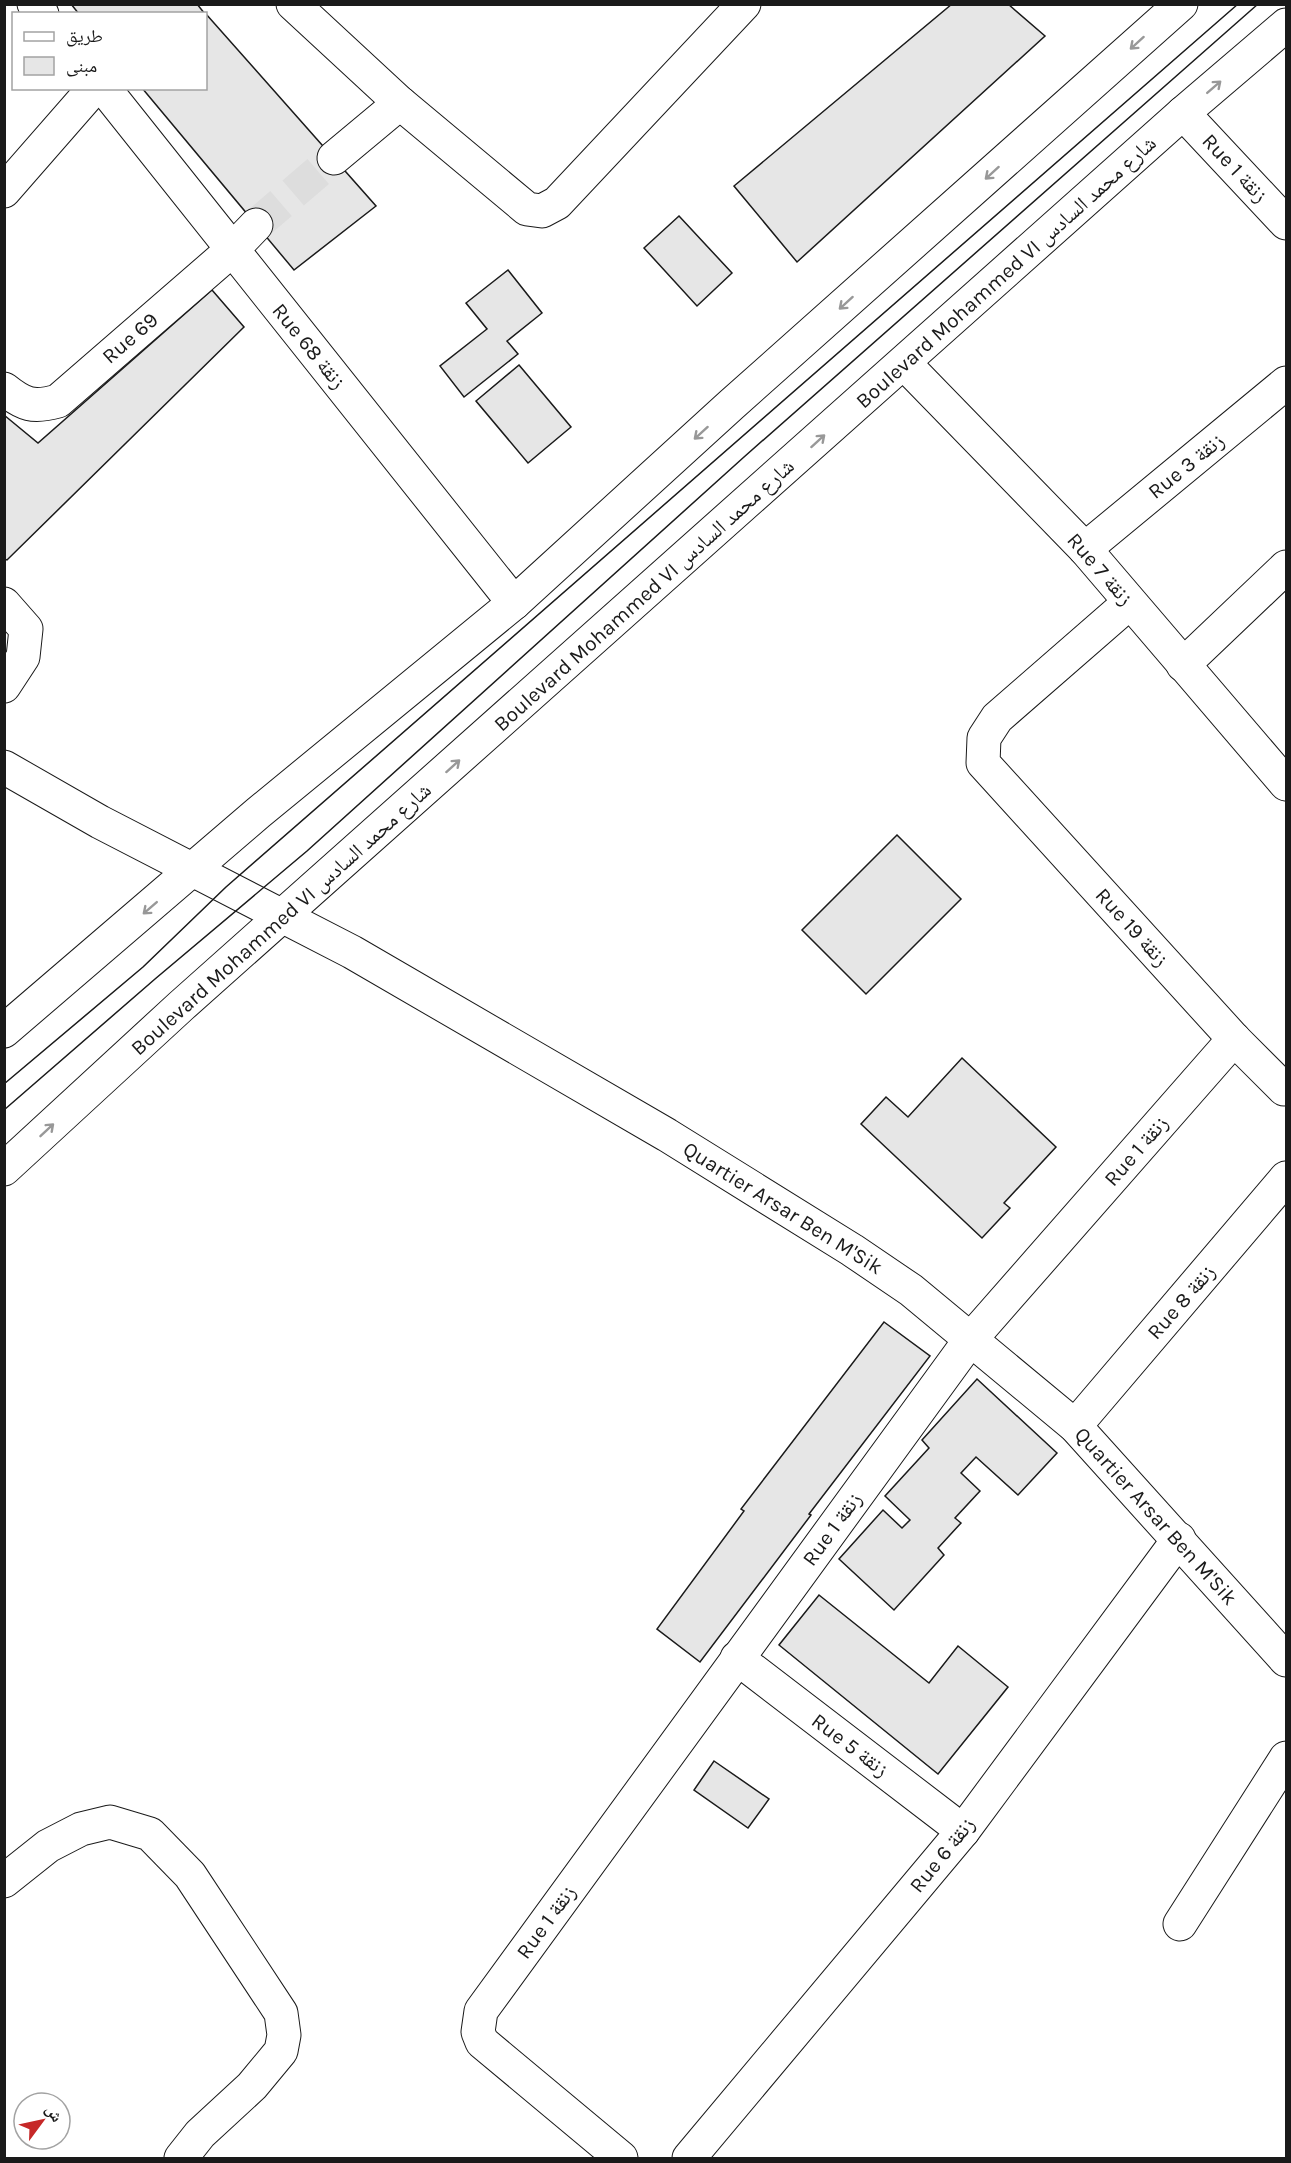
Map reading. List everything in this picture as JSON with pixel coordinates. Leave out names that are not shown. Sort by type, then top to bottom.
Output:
[{"type":"street","points":[[293,4],[400,103],[527,209],[542,211],[557,203],[744,4]]},
{"type":"street","points":[[4,1031],[195,870],[258,813],[514,603],[1181,4]]},
{"type":"street","name":"Boulevard Mohammed VI شارع محمد السادس","points":[[4,1170],[181,1006],[284,917],[1183,113],[1287,24]]},
{"type":"street","points":[[4,190],[92,90]]},
{"type":"street","name":"Rue 68 زنقة","points":[[106,90],[514,603]]},
{"type":"street","points":[[334,158],[400,103]]},
{"type":"street","name":"Rue 1 زنقة","points":[[1183,113],[1287,224]]},
{"type":"street","name":"Rue 69","points":[[12,395],[40,406],[58,401],[232,250],[256,225]]},
{"type":"street","name":"Rue 7 زنقة","points":[[904,363],[1085,549],[1183,664],[1280,765]]},
{"type":"street","name":"Rue 3 زنقة","points":[[1085,549],[1287,384]]},
{"type":"street","points":[[1183,664],[1287,567]]},
{"type":"street","name":"Rue 19 زنقة","points":[[1129,603],[997,718],[984,738],[982,763],[1234,1039],[1284,1089]]},
{"type":"street","points":[[4,604],[26,628],[23,657],[4,686]]},
{"type":"street","name":"Quartier Arsar Ben M'Sik","points":[[4,767],[100,822],[352,952],[667,1135],[891,1276],[1075,1426],[1287,1660]]},
{"type":"street","name":"Rue 1 زنقة","points":[[621,2158],[486,2046],[478,2032],[481,2011],[970,1340],[1234,1039]]},
{"type":"street","name":"Rue 8 زنقة","points":[[1075,1426],[1287,1178]]},
{"type":"street","name":"Rue 6 زنقة","points":[[689,2158],[963,1831],[1179,1539]]},
{"type":"street","name":"Rue 5 زنقة","points":[[737,1658],[963,1831]]},
{"type":"street","points":[[1180,1924],[1287,1758]]},
{"type":"street","points":[[4,1881],[48,1846],[81,1829],[110,1822],[150,1834],[190,1875],[281,2013],[284,2035],[280,2051],[252,2086],[200,2134],[181,2158]]},
{"type":"building","points":[[71,4],[197,4],[203,12],[77,12]]},
{"type":"building","points":[[952,4],[1008,4],[1045,36],[797,262],[734,186]]},
{"type":"building","points":[[207,15],[376,206],[294,270],[144,90],[207,90]]},
{"type":"building","points":[[679,216],[732,273],[697,306],[644,248]]},
{"type":"building","points":[[508,270],[542,313],[507,341],[518,354],[464,397],[440,366],[487,329],[466,303]]},
{"type":"building","points":[[212,290],[244,327],[7,560],[4,559],[4,415],[38,443]]},
{"type":"building","points":[[519,365],[571,427],[528,463],[476,401]]},
{"type":"building","points":[[897,835],[961,899],[866,994],[802,930]]},
{"type":"building","points":[[962,1058],[1056,1147],[1004,1203],[1010,1208],[982,1238],[861,1124],[886,1097],[908,1117]]},
{"type":"building","points":[[884,1322],[930,1356],[700,1662],[657,1629],[744,1511],[741,1509]]},
{"type":"building","points":[[977,1379],[1057,1453],[1018,1495],[976,1457],[961,1473],[980,1491],[955,1518],[961,1523],[938,1548],[944,1555],[894,1610],[839,1559],[883,1510],[902,1528],[910,1520],[885,1496],[929,1448],[922,1440]]},
{"type":"building","points":[[819,1595],[929,1683],[958,1646],[1008,1687],[938,1774],[779,1645]]},
{"type":"building","points":[[714,1761],[769,1799],[748,1828],[694,1790]]},
{"type":"tunnel","points":[[256,225],[334,158]]},
{"type":"tram line","points":[[4,1084],[143,967],[226,887],[1238,4]]},
{"type":"tram line","points":[[4,1110],[307,851],[744,457],[1258,4]]}]
